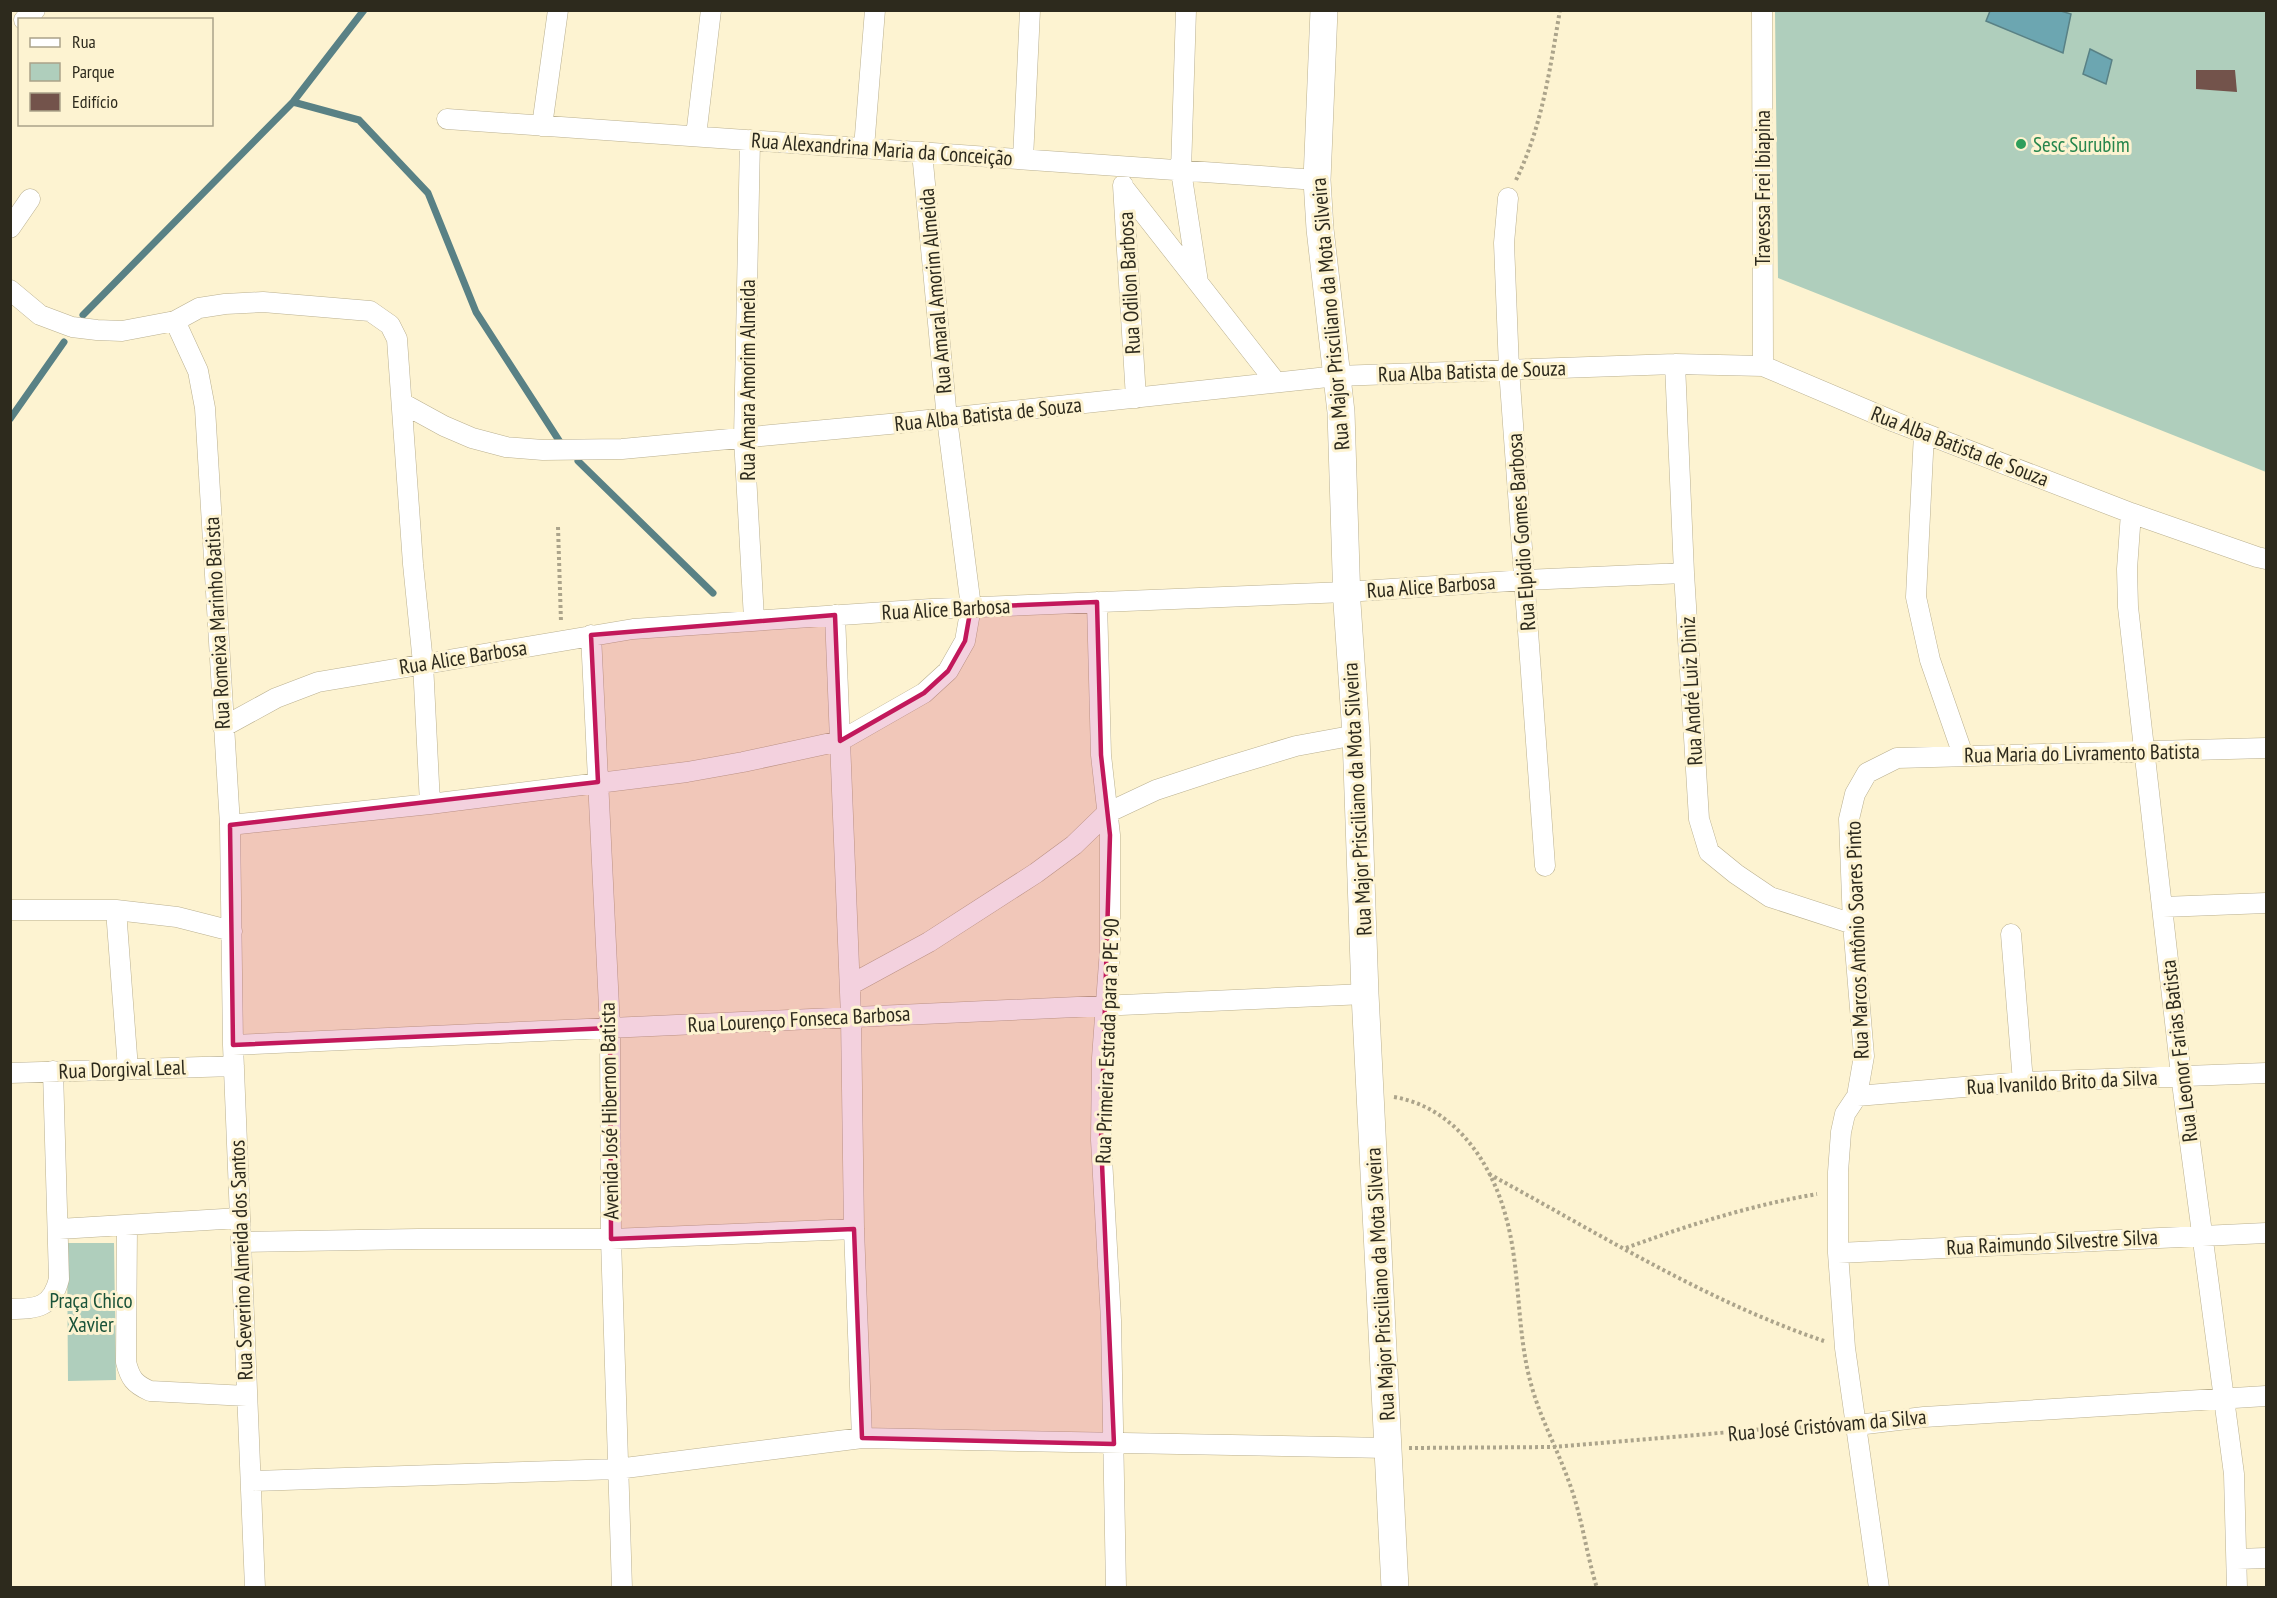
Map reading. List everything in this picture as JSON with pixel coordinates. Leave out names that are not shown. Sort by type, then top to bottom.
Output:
[{"type":"main road","name":"Rua Major Prisciliano da Mota Silveira","points":[[1324,10],[1317,180],[1320,229],[1341,412],[1346,592],[1356,735],[1365,994],[1395,1587]]},
{"type":"street","points":[[542,126],[558,10]]},
{"type":"street","points":[[696,136],[711,10]]},
{"type":"street","points":[[864,148],[875,10]]},
{"type":"street","points":[[1023,159],[1030,10]]},
{"type":"street","points":[[1186,10],[1181,171],[1198,282]]},
{"type":"street","name":"Travessa Frei Ibiapina","points":[[1762,10],[1763,366]]},
{"type":"street","name":"Rua Alexandrina Maria da Conceição","points":[[447,119],[1317,180]]},
{"type":"street","name":"Rua Amara Amorim Almeida","points":[[750,140],[744,438],[754,620]]},
{"type":"street","name":"Rua Amaral Amorim Almeida","points":[[230,825],[430,804],[687,772],[840,741],[924,693],[948,671],[965,641],[971,607],[946,419],[922,153]]},
{"type":"street","name":"Rua Odilon Barbosa","points":[[1122,168],[1136,398]]},
{"type":"street","points":[[1124,188],[1275,381]]},
{"type":"street","name":"Rua Elpidio Gomes Barbosa","points":[[1508,198],[1504,243],[1509,369],[1545,866]]},
{"type":"street","points":[[10,228],[30,199]]},
{"type":"street","points":[[10,290],[40,315],[72,327],[97,330],[122,331],[175,321],[199,308],[263,302],[370,311],[390,325],[397,339],[412,564],[423,663],[430,804]]},
{"type":"street","name":"Rua Romeixa Marinho Batista","points":[[175,321],[198,371],[205,408],[230,825],[232,932]]},
{"type":"street","name":"Rua Alba Batista de Souza","points":[[402,403],[472,438],[506,447],[543,450],[622,449],[946,419],[1336,376],[1675,364],[1763,366],[1924,433],[2131,513],[2266,559]]},
{"type":"street","name":"Rua André Luiz Diniz","points":[[1675,364],[1684,573],[1699,819],[1709,852],[1770,897],[1853,924]]},
{"type":"street","points":[[1924,433],[1916,597],[1930,660],[1964,756]]},
{"type":"street","name":"Rua Leonor Farias Batista","points":[[2131,513],[2127,569],[2128,607],[2181,1075],[2234,1474],[2237,1587]]},
{"type":"street","name":"Rua Alice Barbosa","points":[[223,727],[276,698],[318,682],[591,634],[633,629],[971,607],[1346,592],[1525,580],[1684,573]]},
{"type":"street","name":"Rua Primeira Estrada para a PE 90","points":[[1097,602],[1101,755],[1110,835],[1110,949],[1102,1058],[1101,1140],[1111,1320],[1116,1587]]},
{"type":"street","points":[[835,615],[850,985],[854,1229],[862,1438]]},
{"type":"street","name":"Avenida José Hibernon Batista","points":[[591,634],[610,1028],[611,1239],[622,1587]]},
{"type":"street","points":[[850,985],[929,942],[1036,873],[1074,845],[1107,813],[1156,790],[1223,768],[1296,746],[1356,735]]},
{"type":"street","name":"Rua Maria do Livramento Batista","points":[[1897,758],[2266,748]]},
{"type":"street","name":"Rua Marcos Antônio Soares Pinto","points":[[1879,1587],[1845,1348],[1838,1252],[1839,1190],[1841,1132],[1845,1114],[1857,1096],[1864,1056],[1853,924],[1849,819],[1855,794],[1867,773],[1897,758]]},
{"type":"street","points":[[2163,907],[2266,903]]},
{"type":"street","points":[[10,910],[116,910],[177,918],[232,932]]},
{"type":"street","points":[[116,910],[129,1069]]},
{"type":"street","name":"Rua Severino Almeida dos Santos","points":[[232,932],[233,1045],[255,1587]]},
{"type":"street","points":[[2011,934],[2023,1082]]},
{"type":"street","name":"Rua Lourenço Fonseca Barbosa","points":[[233,1045],[1365,994]]},
{"type":"street","name":"Rua Dorgival Leal","points":[[10,1073],[234,1066]]},
{"type":"street","points":[[10,1309],[24,1309],[44,1304],[55,1294],[59,1279],[53,1071]]},
{"type":"street","name":"Rua Ivanildo Brito da Silva","points":[[1857,1096],[2023,1082],[2266,1073]]},
{"type":"street","points":[[59,1229],[240,1218]]},
{"type":"street","points":[[127,1226],[126,1362],[130,1378],[137,1386],[150,1391],[247,1396]]},
{"type":"street","points":[[241,1242],[611,1239],[854,1229]]},
{"type":"street","name":"Rua Raimundo Silvestre Silva","points":[[1838,1252],[2266,1233]]},
{"type":"street","name":"Rua José Cristóvam da Silva","points":[[1857,1425],[1924,1417],[2266,1396]]},
{"type":"street","points":[[252,1481],[617,1469],[862,1438],[1388,1448]]},
{"type":"street","points":[[2236,1559],[2266,1558]]},
{"type":"path","points":[[1508,198],[1533,145],[1560,10]]},
{"type":"path","points":[[558,527],[561,640]]},
{"type":"path","points":[[1370,1094],[1414,1101],[1450,1122],[1472,1144],[1489,1174],[1506,1217],[1530,1382],[1543,1423],[1569,1482],[1597,1587]]},
{"type":"path","points":[[1489,1174],[1740,1308],[1789,1329],[1845,1348]]},
{"type":"path","points":[[1626,1248],[1677,1229],[1750,1208],[1780,1200],[1839,1190]]},
{"type":"path","name":"Rua José Cristóvam da Silva","points":[[1388,1448],[1554,1447],[1766,1429],[1857,1425]]},
{"type":"highlighted area","points":[[1097,602],[1101,755],[1110,835],[1101,1140],[1114,1444],[862,1438],[854,1229],[611,1239],[610,1028],[233,1045],[230,825],[598,782],[591,635],[835,615],[840,741],[924,693],[948,671],[965,641],[971,607]]},
{"type":"green space","name":"Sesc Surubim","points":[[1775,11],[2266,11],[2266,472],[1778,278]]},
{"type":"green space","name":"Praça Chico Xavier","points":[[67,1243],[114,1243],[116,1380],[68,1381]]},
{"type":"water","points":[[1990,11],[2061,11],[2071,14],[2063,53],[1986,21]]},
{"type":"water","points":[[2090,49],[2112,60],[2106,84],[2083,74]]},
{"type":"building","points":[[2196,70],[2235,70],[2237,92],[2196,89]]},
{"type":"waterway","points":[[83,315],[293,102],[364,10]]},
{"type":"waterway","points":[[293,102],[359,120],[428,193],[476,312],[560,442]]},
{"type":"waterway","points":[[10,419],[64,342]]},
{"type":"waterway","points":[[578,461],[713,593]]},
{"type":"place","name":"Sesc Surubim","points":[[2021,144]]}]
